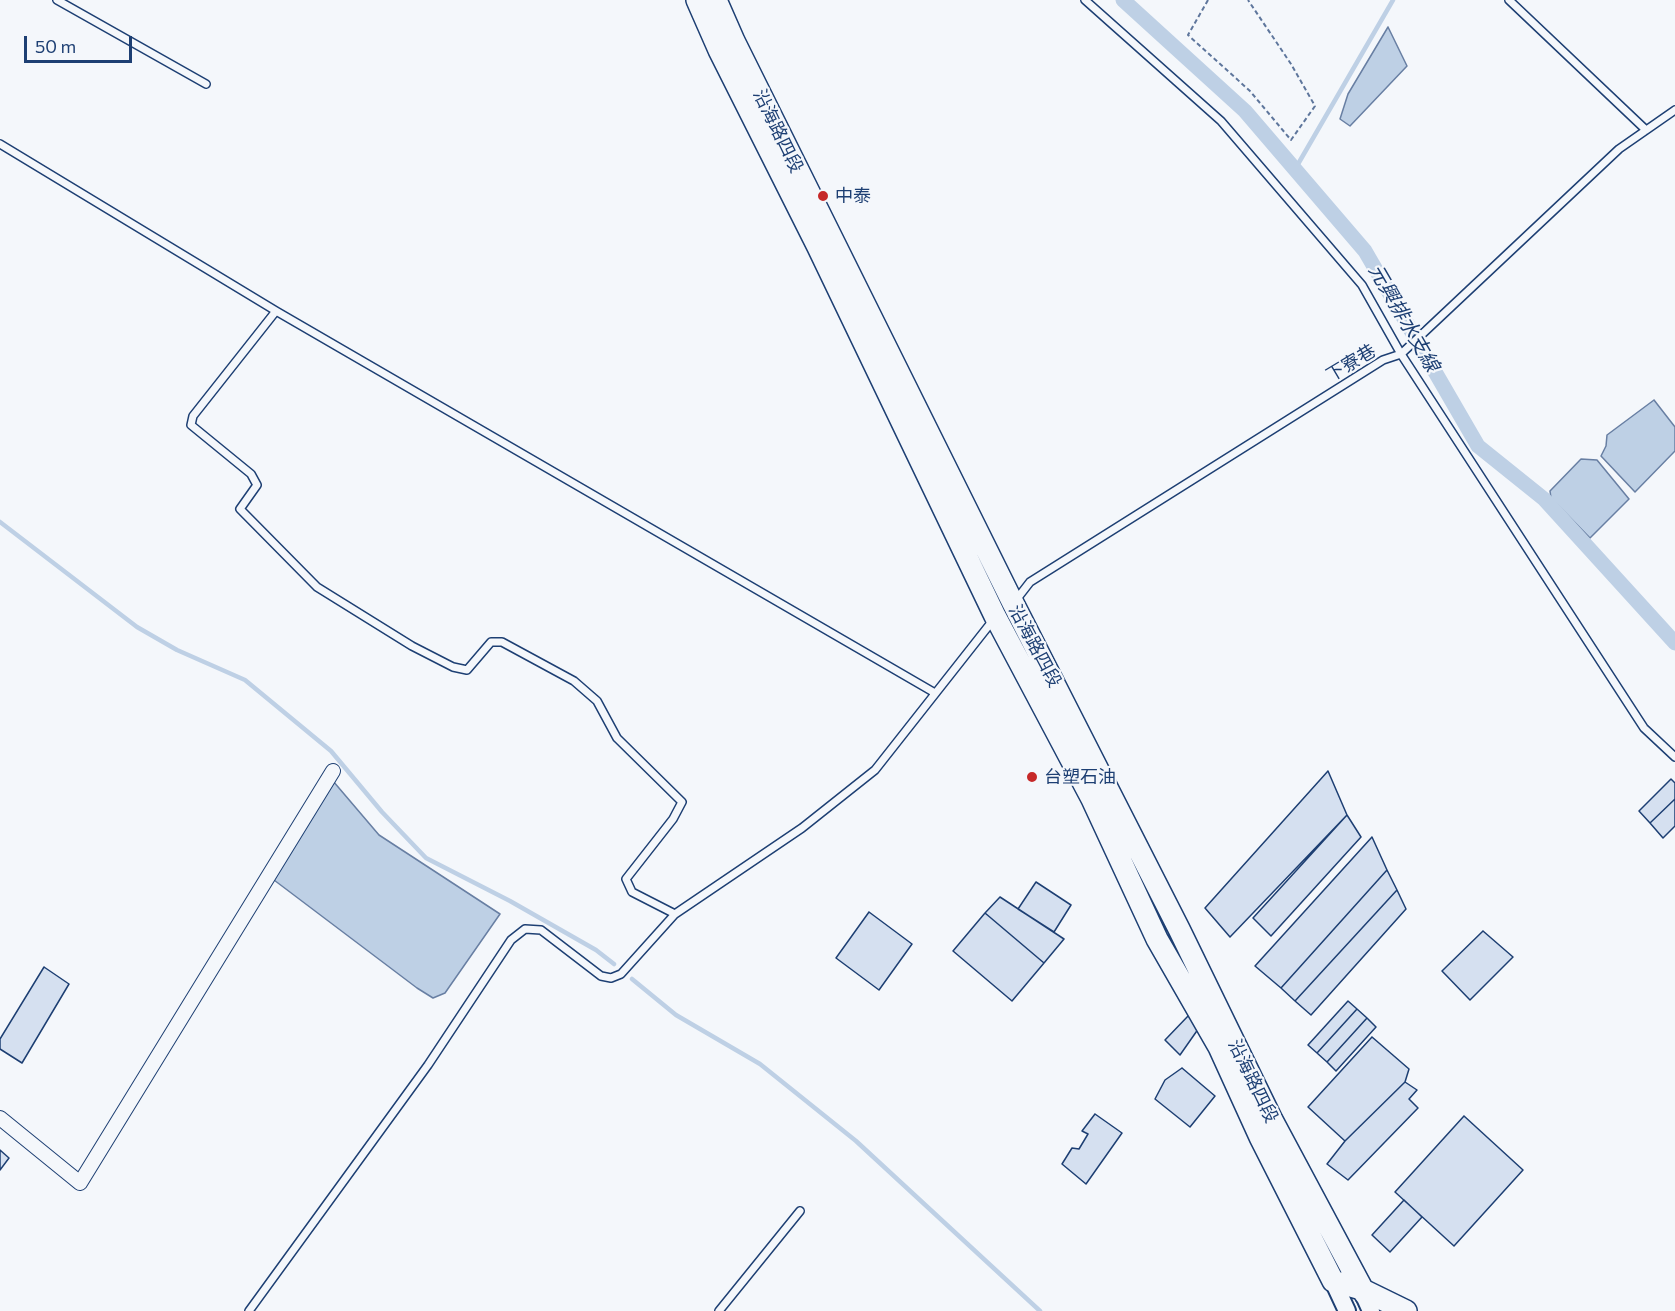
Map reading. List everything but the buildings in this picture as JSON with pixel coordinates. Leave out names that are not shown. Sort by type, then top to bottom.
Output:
[{"type":"main road","name":"沿海路四段","points":[[697,0],[718,50],[806,205],[1013,603],[1174,918],[1272,1120],[1361,1289]]},
{"type":"main road","name":"沿海路四段","points":[[716,0],[806,205],[995,616],[1092,799],[1157,939],[1219,1047],[1260,1137],[1333,1281]]},
{"type":"main road","points":[[1333,1281],[1361,1289],[1406,1311]]},
{"type":"main road","points":[[1361,1289],[1381,1311]]},
{"type":"street","points":[[0,1118],[80,1183],[333,771]]},
{"type":"street","name":"沿海路四段","points":[[1333,1281],[1347,1311]]},
{"type":"street","name":"沿海路四段","points":[[1361,1289],[1371,1311]]},
{"type":"lane","points":[[57,0],[206,84]]},
{"type":"lane","points":[[1085,0],[1221,121],[1362,285],[1401,354],[1644,728],[1675,757]]},
{"type":"lane","points":[[1509,0],[1646,130]]},
{"type":"lane","name":"下寮巷","points":[[249,1311],[428,1065],[511,940],[525,928],[541,930],[601,976],[611,978],[621,974],[675,914],[802,828],[875,770],[995,616],[1013,603],[1030,582],[1383,360],[1401,354],[1619,148],[1675,110]]},
{"type":"lane","points":[[0,144],[276,310],[934,693]]},
{"type":"lane","points":[[276,310],[193,416],[191,425],[251,474],[257,485],[240,509],[317,587],[412,646],[453,667],[467,670],[491,642],[502,642],[574,681],[597,701],[617,738],[682,802],[673,819],[626,879],[632,892],[675,914]]},
{"type":"lane","points":[[719,1311],[800,1211]]},
{"type":"path","points":[[1208,0],[1188,35],[1250,90],[1291,140],[1315,106],[1291,64],[1248,0]]},
{"type":"water","points":[[1388,27],[1407,66],[1350,126],[1340,119],[1348,94]]},
{"type":"water","points":[[1654,400],[1675,427],[1675,451],[1635,492],[1601,456],[1606,446],[1607,435]]},
{"type":"water","points":[[1581,459],[1597,460],[1629,499],[1590,538],[1551,498],[1550,491]]},
{"type":"water","points":[[333,781],[379,835],[500,914],[445,993],[433,998],[417,988],[270,877]]},
{"type":"waterway","name":"元興排水支線","points":[[1123,0],[1245,111],[1365,251],[1478,446],[1544,499],[1675,643]]},
{"type":"waterway","points":[[1294,171],[1393,0]]},
{"type":"waterway","points":[[0,522],[137,627],[177,650],[245,680],[331,751],[382,812],[426,858],[510,901],[596,950],[614,964]]},
{"type":"waterway","points":[[632,979],[676,1015],[760,1064],[856,1141],[1040,1311]]},
{"type":"place","name":"中泰","points":[[823,196]]},
{"type":"place","name":"台塑石油","points":[[1032,777]]}]
